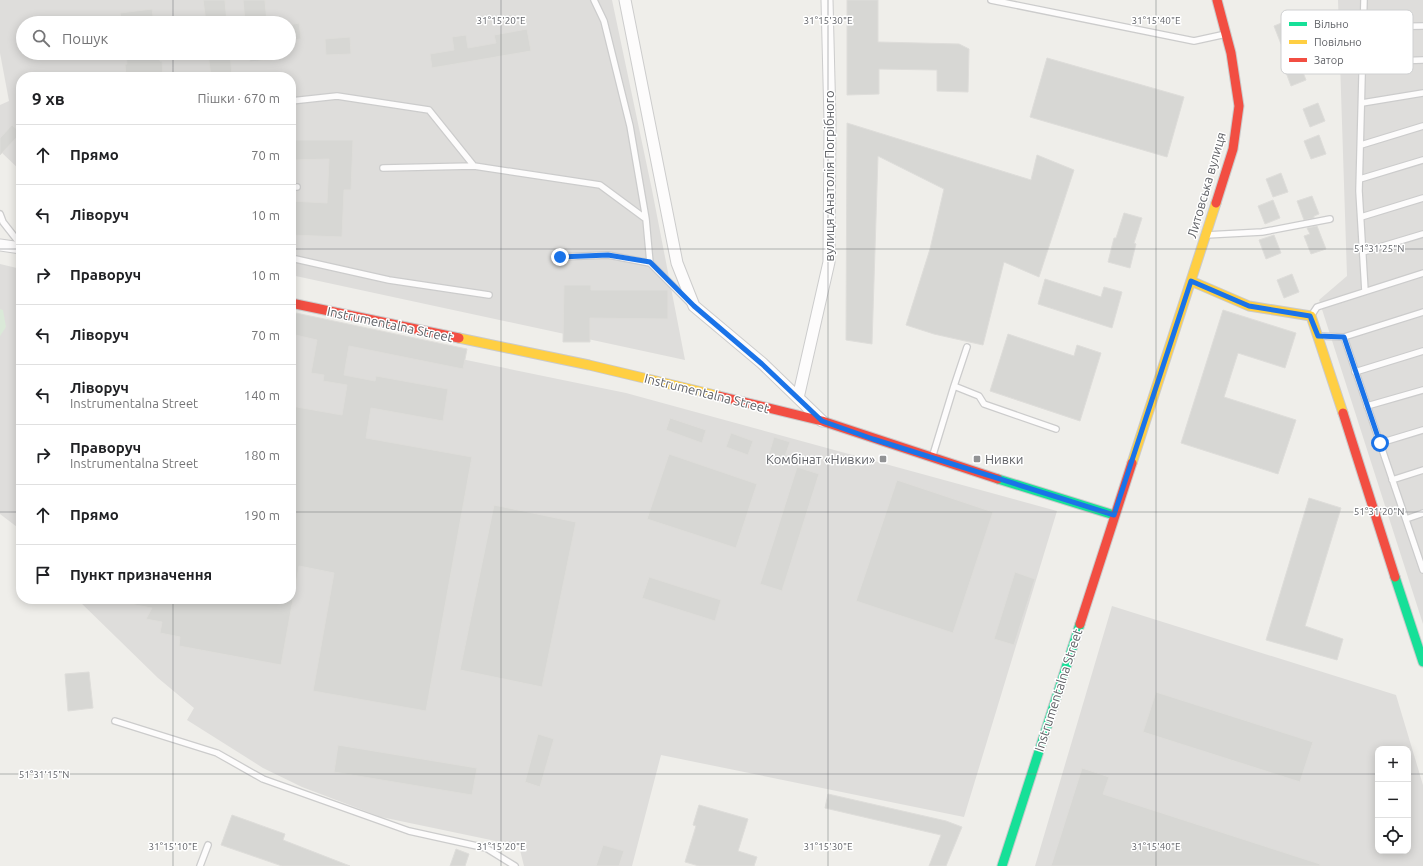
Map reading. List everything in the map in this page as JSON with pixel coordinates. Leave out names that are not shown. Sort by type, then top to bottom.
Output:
[{"type":"street","points":[[625,0],[677,262],[694,306],[762,364],[822,421]]},
{"type":"street","name":"вулиця Анатолія Погрібного","points":[[798,398],[829,262],[830,121],[827,0]]},
{"type":"street","name":"Литовська вулиця","points":[[1191,281],[1233,149],[1239,106],[1226,34],[1217,0]]},
{"type":"street","points":[[0,245],[16,247]]},
{"type":"street","points":[[1191,281],[1249,306],[1310,316],[1318,336],[1423,662]]},
{"type":"street","name":"Instrumentalna Street","points":[[1002,866],[1114,515],[1191,281]]},
{"type":"street","name":"Instrumentalna Street","points":[[296,304],[589,365],[822,421],[932,458],[1114,515]]},
{"type":"lane","points":[[594,0],[604,21],[630,126],[646,219],[650,262]]},
{"type":"lane","points":[[991,0],[1194,41],[1226,34]]},
{"type":"lane","points":[[1364,0],[1364,10]]},
{"type":"lane","points":[[1413,26],[1423,26]]},
{"type":"lane","points":[[1413,60],[1423,60]]},
{"type":"lane","points":[[1362,74],[1360,179],[1366,291]]},
{"type":"lane","points":[[1362,103],[1423,92]]},
{"type":"lane","points":[[296,100],[338,96],[429,110],[474,166]]},
{"type":"lane","points":[[1360,145],[1423,126]]},
{"type":"lane","points":[[1360,179],[1423,160]]},
{"type":"lane","points":[[383,168],[474,166],[600,185],[646,219]]},
{"type":"lane","points":[[1361,217],[1423,198]]},
{"type":"lane","points":[[0,214],[3,222],[16,239]]},
{"type":"lane","points":[[1206,236],[1262,232],[1330,219]]},
{"type":"lane","points":[[1363,252],[1423,234]]},
{"type":"lane","points":[[560,257],[608,255],[650,262],[694,306]]},
{"type":"lane","points":[[296,259],[389,280],[489,295]]},
{"type":"lane","points":[[1310,316],[1317,307],[1423,273]]},
{"type":"lane","points":[[1318,336],[1344,337],[1423,312]]},
{"type":"lane","points":[[1344,337],[1392,480],[1421,556],[1423,570]]},
{"type":"lane","points":[[932,458],[967,347]]},
{"type":"lane","points":[[1355,372],[1423,351]]},
{"type":"lane","points":[[954,386],[979,396],[984,404],[1056,429]]},
{"type":"lane","points":[[1367,406],[1423,390]]},
{"type":"lane","points":[[1380,443],[1423,430]]},
{"type":"lane","points":[[1392,480],[1423,470]]},
{"type":"lane","points":[[1406,519],[1423,513]]},
{"type":"lane","points":[[115,722],[217,752],[263,779],[409,831],[486,848],[515,866]]},
{"type":"lane","points":[[200,866],[208,845]]},
{"type":"shaded area","points":[[0,0],[612,0],[652,190],[685,360],[296,276],[296,72],[16,72],[16,166],[0,151],[0,105],[9,101],[0,53]]},
{"type":"shaded area","points":[[1338,0],[1423,0],[1423,624],[1319,300],[1347,276],[1340,74],[1413,74],[1413,10],[1338,10]]},
{"type":"shaded area","points":[[0,264],[16,268],[16,526],[0,514]]},
{"type":"shaded area","points":[[296,325],[626,393],[1057,511],[964,817],[661,755],[632,866],[524,866],[519,846],[381,817],[302,787],[263,768],[187,720],[194,708],[158,678],[82,604],[296,604]]},
{"type":"shaded area","points":[[1112,606],[1396,695],[1423,785],[1423,866],[1035,866]]},
{"type":"green space","points":[[0,309],[3,310],[6,327],[0,336]]},
{"type":"building","points":[[203,0],[225,0],[226,16],[205,16]]},
{"type":"building","points":[[243,0],[265,0],[266,16],[244,16]]},
{"type":"building","points":[[847,0],[878,0],[878,42],[959,44],[969,49],[968,92],[937,91],[937,70],[879,69],[879,94],[847,95]]},
{"type":"building","points":[[152,9],[153,16],[121,16],[120,13]]},
{"type":"building","points":[[299,23],[301,39],[296,39],[296,24]]},
{"type":"building","points":[[1281,23],[1281,44],[1274,26]]},
{"type":"building","points":[[527,29],[531,51],[432,68],[430,54],[454,50],[452,37],[466,35],[468,48],[496,43],[494,35]]},
{"type":"building","points":[[350,37],[351,54],[326,55],[325,39]]},
{"type":"building","points":[[1047,58],[1184,97],[1167,157],[1030,117]]},
{"type":"building","points":[[127,60],[160,60],[162,61],[163,72],[126,72],[125,64],[127,64]]},
{"type":"building","points":[[209,60],[231,60],[232,72],[210,72]]},
{"type":"building","points":[[250,60],[268,60],[250,62]]},
{"type":"building","points":[[1287,74],[1304,74],[1306,80],[1291,86]]},
{"type":"building","points":[[1318,103],[1325,121],[1310,127],[1303,109]]},
{"type":"building","points":[[847,123],[1031,180],[1037,155],[1074,170],[1039,277],[1004,262],[983,345],[934,334],[906,325],[930,249],[944,189],[878,156],[872,344],[846,340]]},
{"type":"building","points":[[12,125],[16,129],[16,138],[0,155],[0,138]]},
{"type":"building","points":[[1319,135],[1326,154],[1311,159],[1304,141]]},
{"type":"building","points":[[296,140],[353,140],[351,190],[344,190],[342,237],[296,235],[296,201],[327,203],[329,159],[296,160]]},
{"type":"building","points":[[1281,173],[1288,192],[1273,197],[1266,179]]},
{"type":"building","points":[[1312,196],[1319,214],[1314,216],[1314,218],[1304,220],[1297,201]]},
{"type":"building","points":[[1273,200],[1280,218],[1265,224],[1258,206]]},
{"type":"building","points":[[1124,213],[1142,218],[1134,243],[1136,244],[1130,268],[1108,262],[1114,238],[1116,238]]},
{"type":"building","points":[[1317,226],[1326,249],[1311,254],[1304,236],[1310,234],[1307,228]]},
{"type":"building","points":[[1274,235],[1281,253],[1266,259],[1259,240]]},
{"type":"building","points":[[1292,274],[1299,292],[1284,298],[1277,280]]},
{"type":"building","points":[[1045,279],[1101,297],[1104,287],[1122,292],[1112,328],[1038,304]]},
{"type":"building","points":[[564,285],[591,285],[591,290],[668,290],[668,319],[590,318],[590,342],[563,342]]},
{"type":"building","points":[[1223,310],[1296,333],[1285,368],[1238,353],[1224,397],[1296,420],[1278,474],[1181,443]]},
{"type":"building","points":[[296,313],[467,349],[463,369],[349,346],[344,375],[375,381],[376,376],[448,389],[443,421],[371,408],[366,438],[472,457],[426,711],[313,691],[334,573],[299,566],[296,584],[296,407],[342,415],[347,385],[323,381],[324,375],[311,373],[317,340],[296,335]]},
{"type":"building","points":[[1008,334],[1074,356],[1077,345],[1101,353],[1080,421],[990,391]]},
{"type":"building","points":[[670,418],[706,430],[702,443],[666,430]]},
{"type":"building","points":[[731,433],[753,441],[748,455],[726,447]]},
{"type":"building","points":[[774,437],[790,442],[784,459],[769,454]]},
{"type":"building","points":[[669,454],[757,484],[736,548],[647,519]]},
{"type":"building","points":[[797,467],[819,474],[782,591],[760,584]]},
{"type":"building","points":[[897,480],[993,512],[953,633],[856,601]]},
{"type":"building","points":[[1309,498],[1341,508],[1305,626],[1343,639],[1337,660],[1266,640]]},
{"type":"building","points":[[494,505],[576,522],[542,687],[460,670]]},
{"type":"building","points":[[1015,572],[1035,579],[1014,645],[994,639]]},
{"type":"building","points":[[649,577],[721,600],[715,621],[642,598]]},
{"type":"building","points":[[130,604],[292,604],[281,665],[179,646],[180,637],[160,633],[162,622],[146,619],[152,608]]},
{"type":"building","points":[[89,672],[93,708],[68,711],[65,674]]},
{"type":"building","points":[[1156,692],[1313,742],[1300,782],[1143,732]]},
{"type":"building","points":[[538,734],[554,739],[540,787],[525,782]]},
{"type":"building","points":[[338,745],[477,768],[472,795],[334,772]]},
{"type":"building","points":[[1082,768],[1109,777],[1103,794],[1320,864],[1320,866],[1051,866]]},
{"type":"building","points":[[828,794],[946,821],[962,827],[946,866],[929,866],[941,835],[825,808]]},
{"type":"building","points":[[699,805],[748,819],[738,851],[757,857],[754,866],[699,866],[685,862],[696,826],[693,825]]},
{"type":"building","points":[[232,815],[285,834],[283,840],[350,866],[282,866],[221,845]]},
{"type":"building","points":[[603,845],[624,851],[619,866],[596,866]]},
{"type":"building","points":[[456,849],[469,854],[465,866],[450,866]]},
{"type":"traffic: fast","points":[[998,479],[1114,515]]},
{"type":"traffic: fast","points":[[1395,577],[1423,662]]},
{"type":"traffic: fast","points":[[1002,866],[1080,624]]},
{"type":"traffic: slow","points":[[1132,463],[1216,203]]},
{"type":"traffic: slow","points":[[1191,281],[1249,306],[1311,316],[1343,413]]},
{"type":"traffic: slow","points":[[459,338],[589,365],[719,396]]},
{"type":"traffic: jam","points":[[1216,203],[1233,149],[1239,106],[1231,53],[1217,0]]},
{"type":"traffic: jam","points":[[296,304],[459,338]]},
{"type":"traffic: jam","points":[[719,396],[822,421],[998,479]]},
{"type":"traffic: jam","points":[[1343,413],[1395,577]]},
{"type":"traffic: jam","points":[[1080,624],[1132,463]]},
{"type":"place","name":"Комбінат «Нивки»","points":[[883,459]]},
{"type":"place","name":"Нивки","points":[[977,459]]},
{"type":"route","points":[[560,257],[608,255],[650,262],[694,306],[762,364],[822,421],[873,439],[1114,515],[1191,281],[1249,306],[1310,316],[1318,336],[1344,337],[1380,443]]}]
